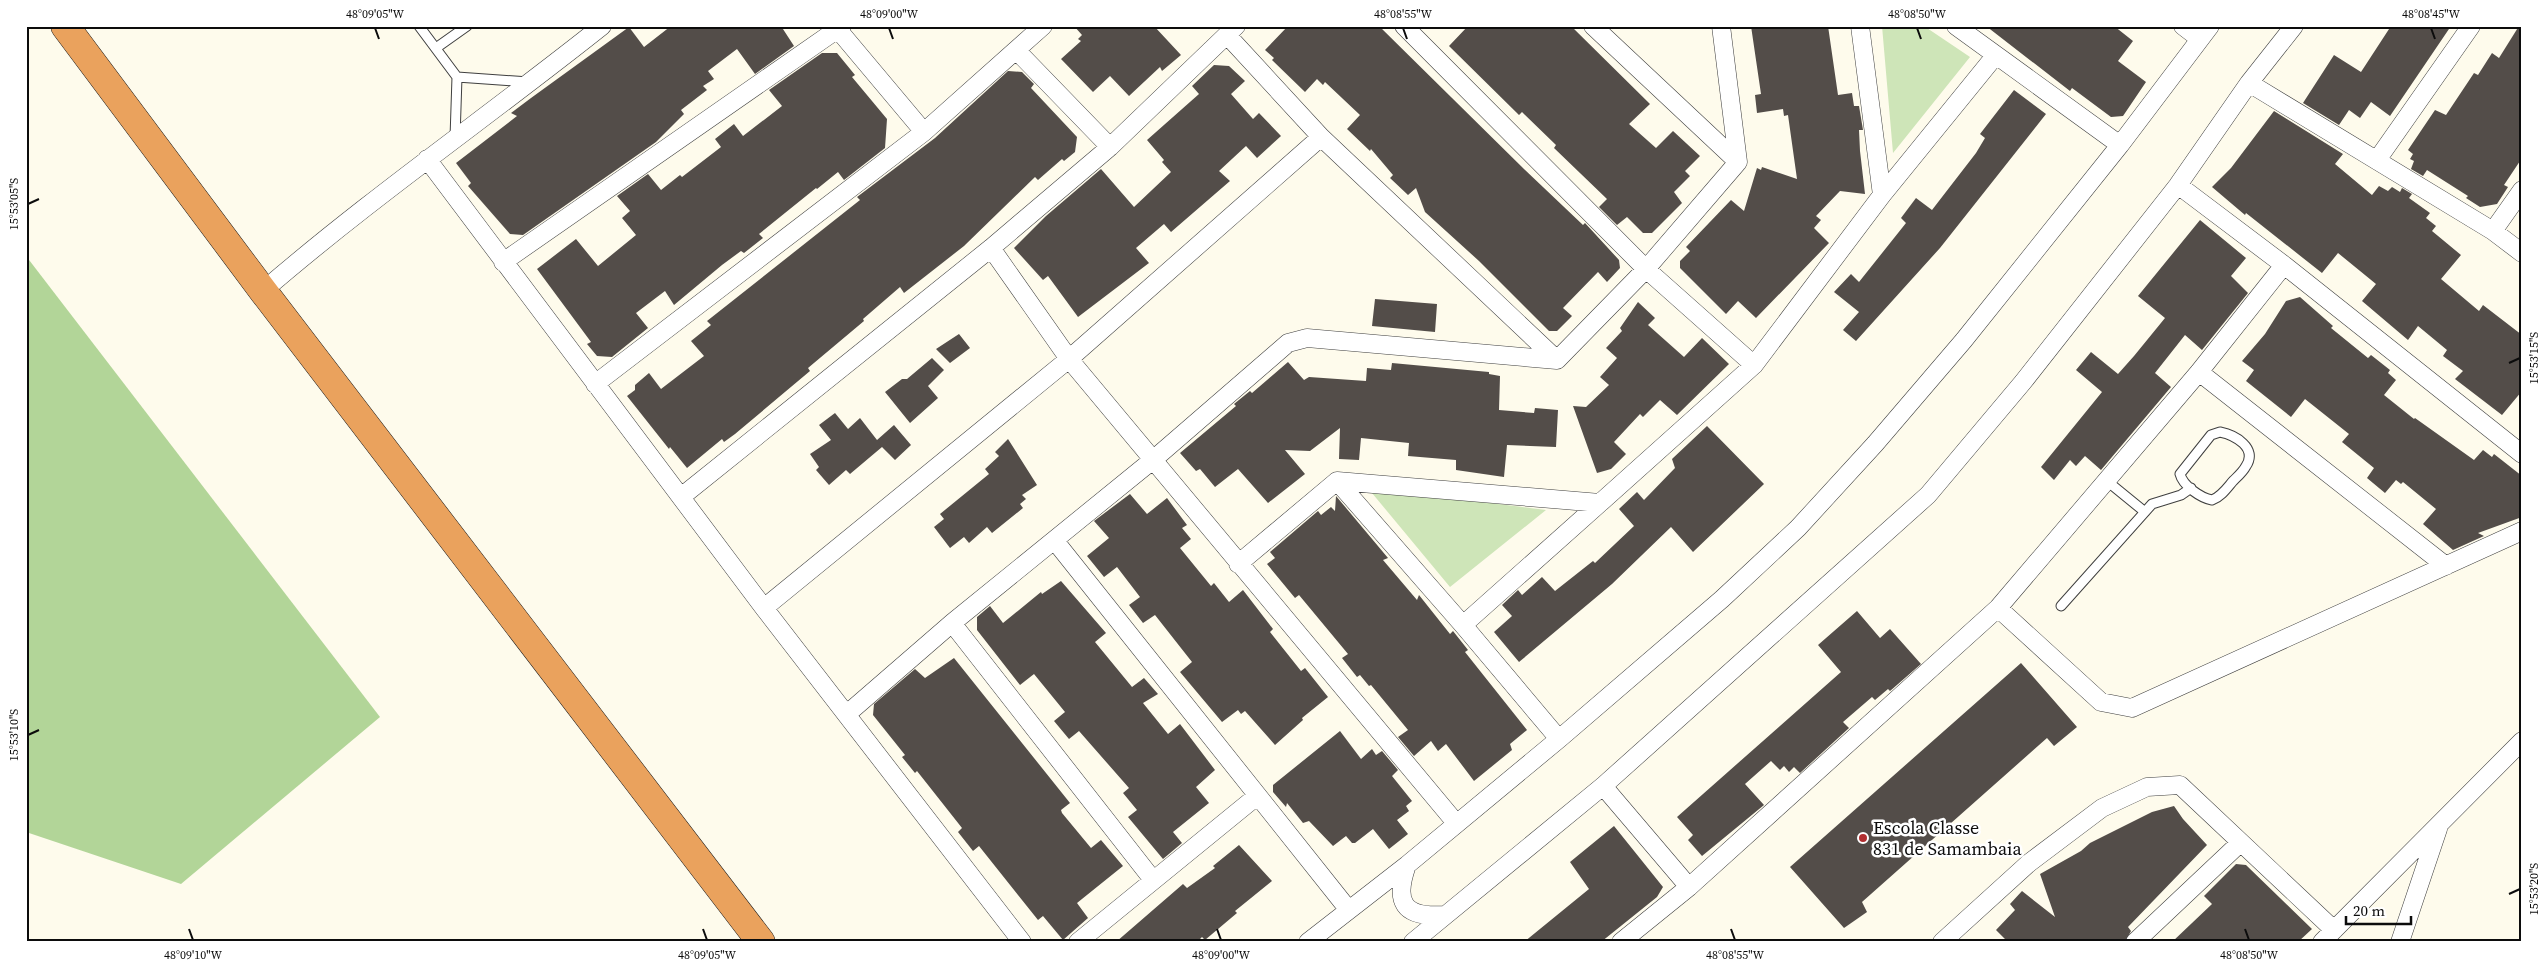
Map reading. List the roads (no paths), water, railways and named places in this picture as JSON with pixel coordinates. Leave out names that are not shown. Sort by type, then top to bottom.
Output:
[{"type":"highway","points":[[64,26],[263,291],[761,942]]},
{"type":"street","points":[[263,291],[427,159],[532,82],[602,26]]},
{"type":"street","points":[[595,384],[924,132],[1043,26]]},
{"type":"street","points":[[1404,26],[1646,269],[1754,365]]},
{"type":"street","points":[[1593,26],[1738,162]]},
{"type":"street","points":[[1558,360],[1646,269],[1738,162],[1721,26]]},
{"type":"street","points":[[1860,26],[1882,195]]},
{"type":"street","points":[[1956,26],[2120,145]]},
{"type":"street","points":[[1308,942],[1407,865],[1559,739],[1722,599],[1798,528],[1875,444],[1964,340],[2120,145],[2205,33],[2183,26]]},
{"type":"street","points":[[1413,942],[1603,786],[1928,495],[2023,382],[2178,186],[2249,83],[2294,26]]},
{"type":"street","points":[[2377,160],[2472,26]]},
{"type":"street","points":[[503,262],[838,27],[924,132]]},
{"type":"street","points":[[681,497],[991,248],[1110,146],[1232,30],[1321,137],[1558,360]]},
{"type":"street","points":[[1017,51],[1110,146]]},
{"type":"street","points":[[1463,625],[1754,365],[1882,195],[1995,56]]},
{"type":"street","points":[[2249,83],[2493,231],[2522,254]]},
{"type":"street","points":[[764,608],[1069,359],[1321,137]]},
{"type":"street","points":[[427,159],[764,608],[1022,942]]},
{"type":"street","points":[[2178,186],[2284,264],[2522,454]]},
{"type":"street","points":[[2493,231],[2522,190]]},
{"type":"street","points":[[991,248],[1069,359],[1154,459],[1238,564],[1456,823]]},
{"type":"street","points":[[1621,942],[1689,887],[1998,608],[2199,372],[2284,264]]},
{"type":"street","points":[[847,714],[952,623],[1154,459],[1288,343],[1307,338],[1558,360]]},
{"type":"street","points":[[2199,372],[2446,566]]},
{"type":"street","points":[[1336,481],[1463,625],[1559,739]]},
{"type":"street","points":[[1238,564],[1336,481],[1600,504]]},
{"type":"street","points":[[1998,608],[2101,702],[2132,708],[2522,531]]},
{"type":"street","points":[[1055,541],[1348,909]]},
{"type":"street","points":[[952,623],[1154,880]]},
{"type":"street","points":[[1942,942],[2044,852],[2102,808],[2147,787],[2180,785],[2240,843],[2328,936],[2522,741]]},
{"type":"street","points":[[1603,786],[1689,887]]},
{"type":"street","points":[[1078,942],[1257,796]]},
{"type":"street","points":[[2400,942],[2439,826]]},
{"type":"street","points":[[2135,942],[2240,843]]},
{"type":"street","points":[[1407,865],[1400,884],[1400,894],[1404,903],[1424,916],[1444,915]]},
{"type":"lane","points":[[419,26],[457,77],[455,139]]},
{"type":"lane","points":[[436,48],[466,26]]},
{"type":"lane","points":[[457,77],[532,82]]},
{"type":"lane","points":[[2220,432],[2232,434],[2242,441],[2248,449],[2247,465],[2217,498],[2207,499],[2191,488],[2184,483],[2180,474],[2211,435],[2220,432]]},
{"type":"lane","points":[[2107,480],[2146,512]]},
{"type":"lane","points":[[2061,606],[2157,501],[2181,495],[2191,488]]},
{"type":"place","name":"Escola Classe 831 de Samambaia","points":[[1863,838]]}]
